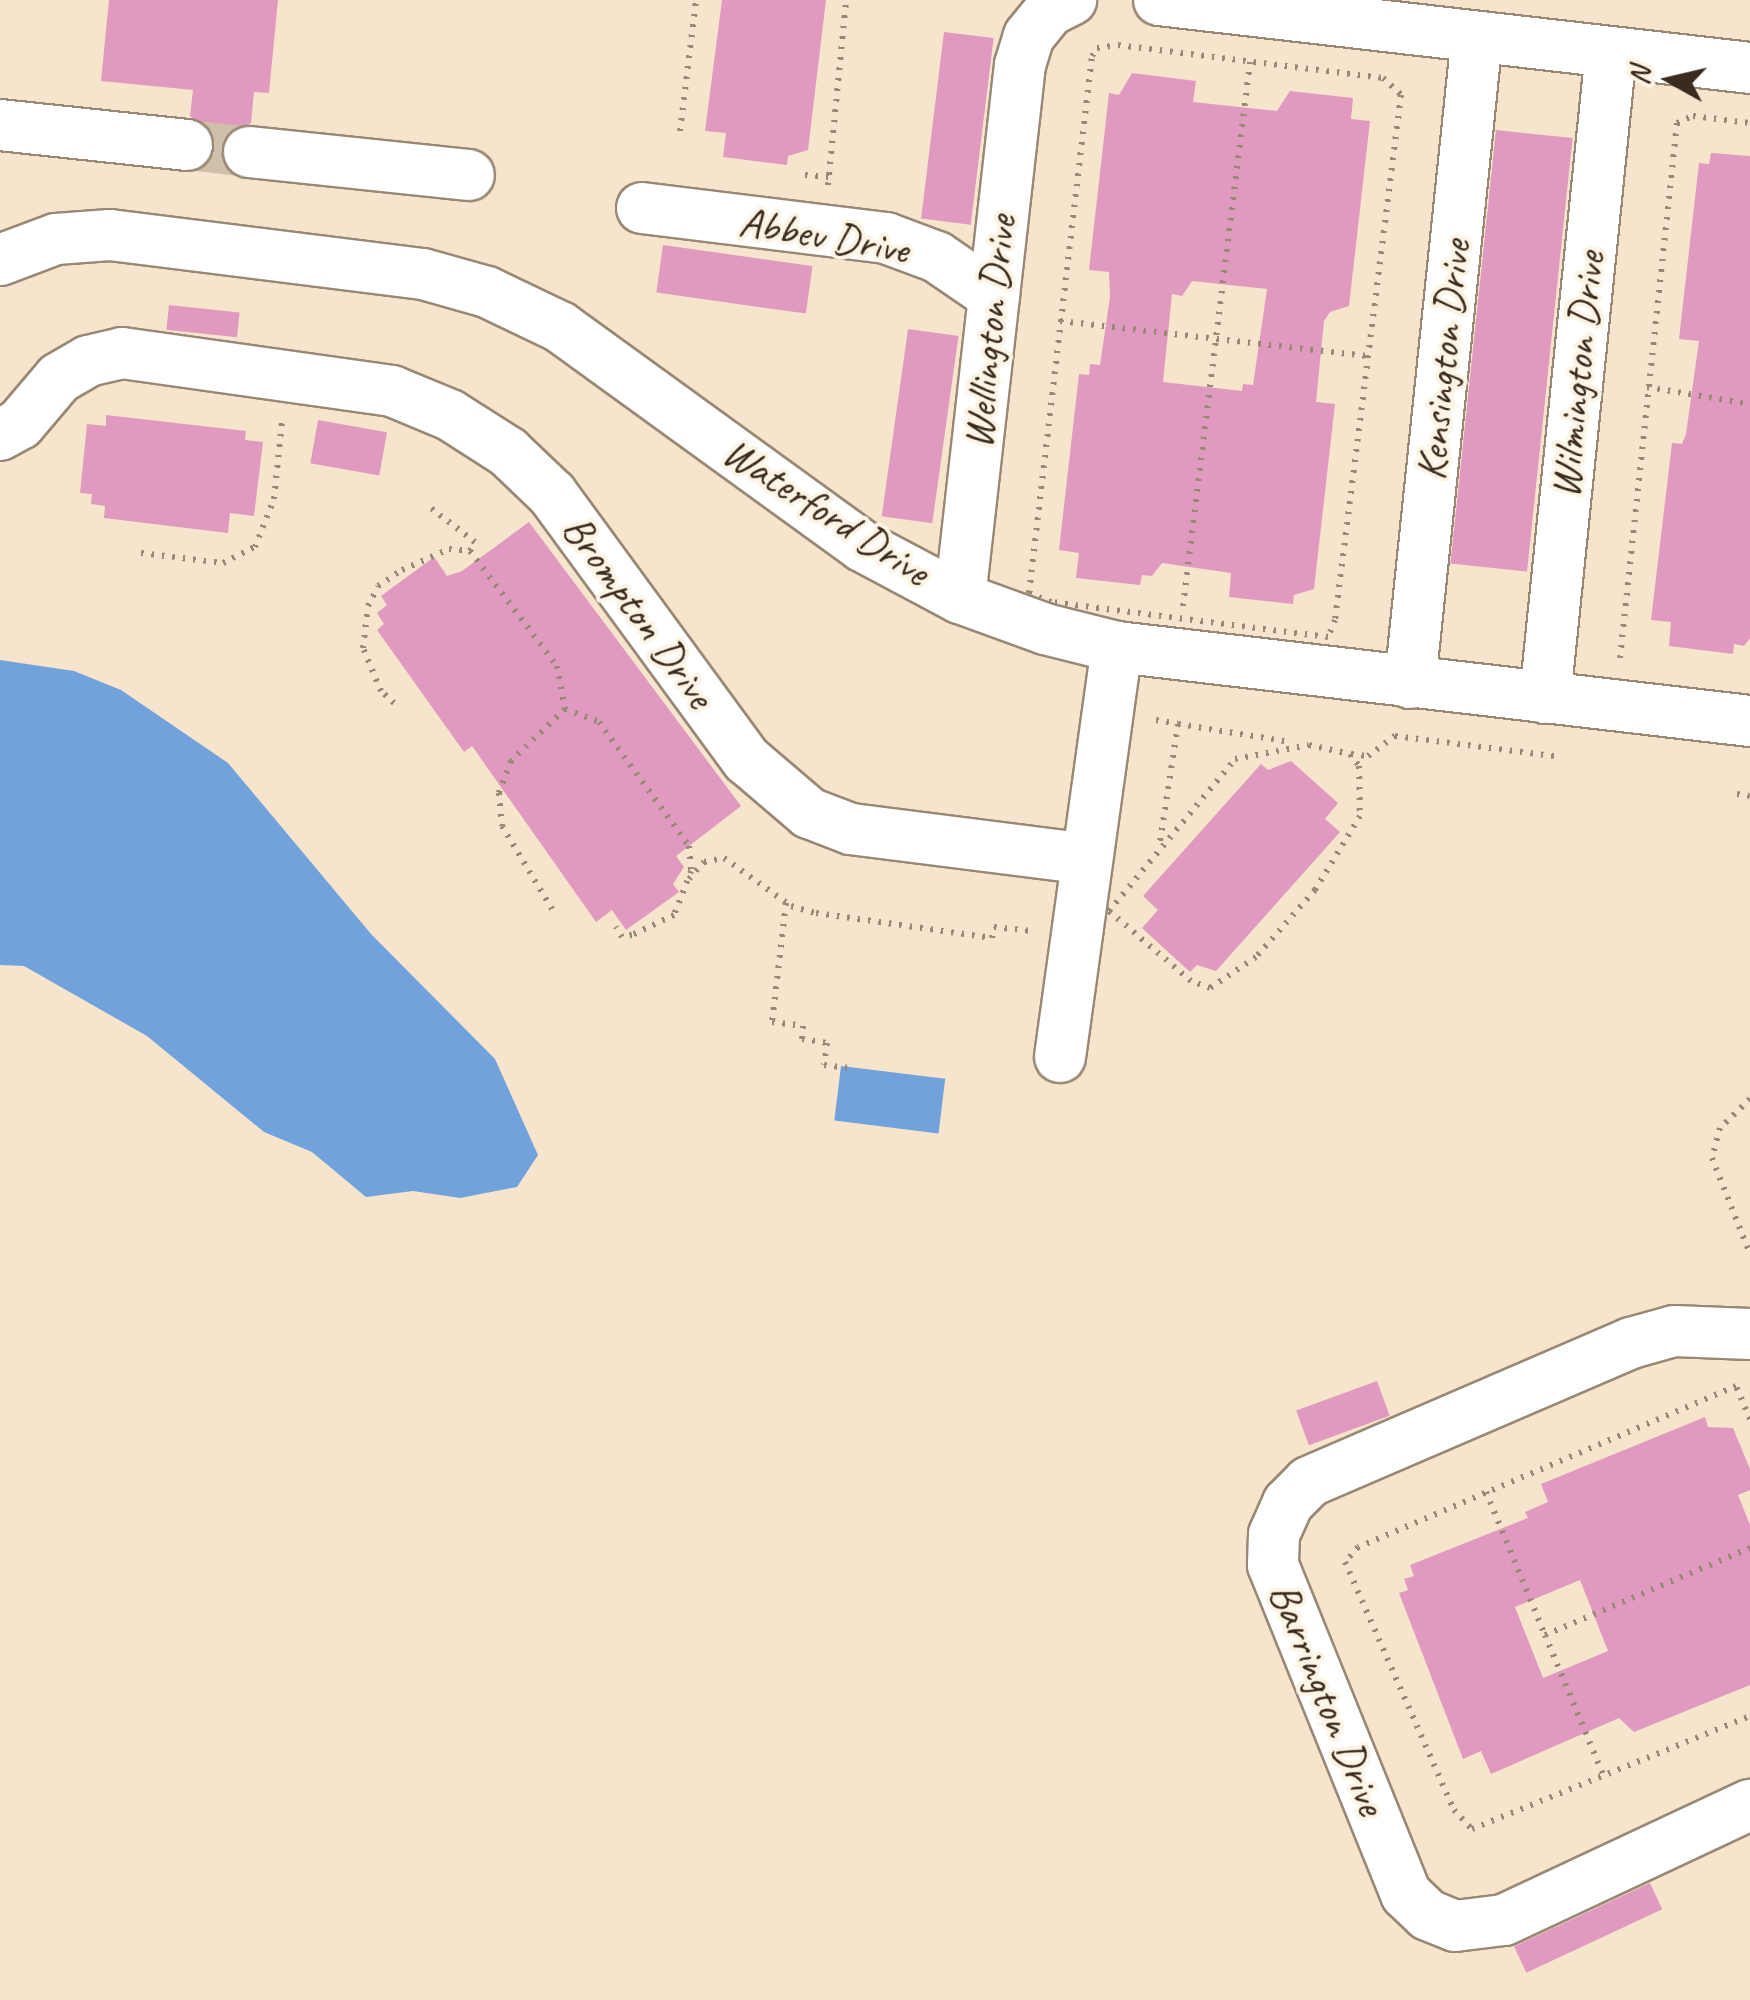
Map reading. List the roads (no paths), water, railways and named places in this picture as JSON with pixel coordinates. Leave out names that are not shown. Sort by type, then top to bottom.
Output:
[{"type":"street","name":"Wellington Drive","points":[[960,598],[1020,65],[1029,36],[1049,11],[1070,0]]},
{"type":"street","points":[[1159,0],[1750,68]]},
{"type":"street","name":"Kensington Drive","points":[[1410,683],[1477,37]]},
{"type":"street","name":"Wilmington Drive","points":[[1545,698],[1611,52]]},
{"type":"street","points":[[0,125],[187,145]]},
{"type":"street","points":[[248,152],[468,175]]},
{"type":"street","name":"Abbev Drive","points":[[642,208],[886,238],[936,257],[994,296]]},
{"type":"street","name":"Waterford Drive","points":[[0,260],[56,239],[110,234],[423,274],[487,292],[560,327],[862,546],[960,598],[1117,647],[1750,721]]},
{"type":"street","name":"Brompton Drive","points":[[0,435],[20,424],[59,378],[88,361],[122,354],[392,391],[450,415],[508,452],[552,494],[748,760],[808,813],[850,830],[1087,858]]},
{"type":"street","points":[[1060,1057],[1117,647]]},
{"type":"street","name":"Barrington Drive","points":[[1750,1334],[1674,1330],[1632,1344],[1309,1482],[1288,1503],[1274,1534],[1274,1565],[1406,1894],[1428,1915],[1455,1926],[1504,1920],[1750,1806]]},
{"type":"water","points":[[0,660],[74,671],[121,690],[228,763],[371,934],[495,1059],[538,1155],[517,1187],[460,1198],[413,1191],[366,1197],[312,1152],[264,1132],[147,1036],[24,966],[0,965]]},
{"type":"water","points":[[841,1066],[945,1079],[939,1133],[834,1121]]},
{"type":"tunnel","points":[[187,145],[249,152]]}]
